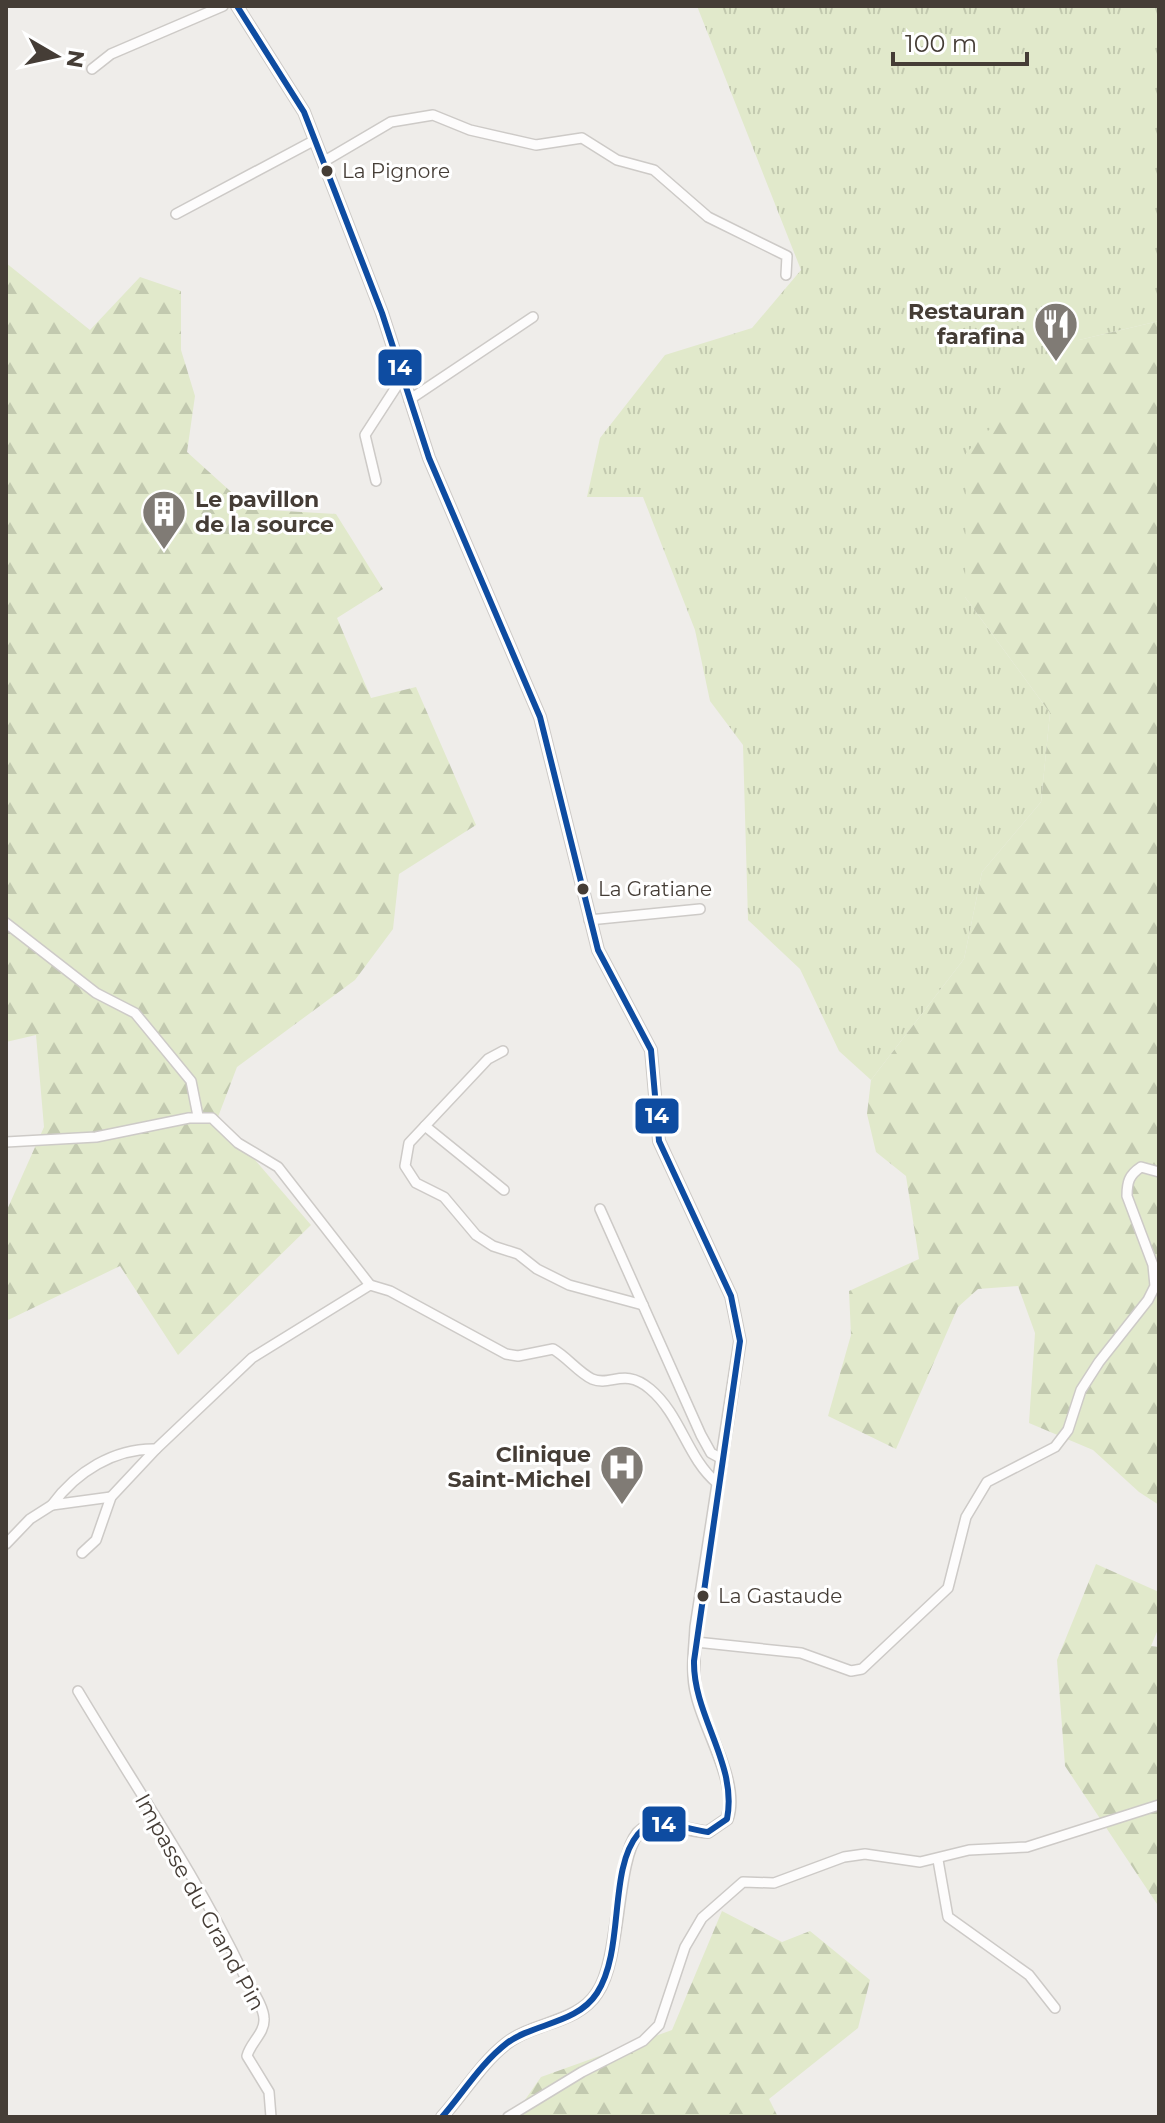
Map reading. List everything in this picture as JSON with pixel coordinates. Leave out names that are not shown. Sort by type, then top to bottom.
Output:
[{"type":"street","points":[[92,69],[111,54],[223,6]]},
{"type":"street","points":[[237,6],[293,93],[315,140],[382,313],[429,458],[540,717],[598,950],[651,1050],[659,1141],[731,1296],[737,1318],[738,1366],[717,1483],[696,1642],[696,1694],[731,1796],[727,1819],[708,1832],[662,1824],[650,1825],[639,1832],[629,1858],[598,1993],[569,2015],[507,2043],[442,2117]]},
{"type":"street","points":[[323,162],[391,122],[433,115],[470,130],[536,145],[582,138],[617,160],[654,170],[708,217],[771,245],[787,256],[786,275]]},
{"type":"street","points":[[176,214],[315,140]]},
{"type":"street","points":[[409,400],[533,317]]},
{"type":"street","points":[[376,481],[365,435],[402,378]]},
{"type":"street","points":[[589,920],[700,909]]},
{"type":"street","points":[[6,923],[96,993],[135,1013],[191,1081],[198,1116]]},
{"type":"street","points":[[503,1051],[488,1059],[409,1143],[405,1166],[416,1183],[444,1197],[476,1235],[569,1285],[643,1305]]},
{"type":"street","points":[[6,1142],[96,1137],[198,1116],[212,1118],[238,1143],[278,1167],[370,1285],[390,1291],[506,1354],[518,1356],[553,1349],[597,1381],[634,1378],[651,1390],[675,1419],[699,1468],[717,1483]]},
{"type":"street","points":[[425,1126],[504,1190]]},
{"type":"street","points":[[696,1642],[801,1653],[851,1671],[862,1669],[948,1588],[966,1517],[987,1482],[1055,1447],[1068,1430],[1081,1390],[1148,1300],[1156,1279],[1127,1196],[1127,1184],[1132,1173],[1141,1167],[1159,1172]]},
{"type":"street","points":[[600,1209],[701,1435],[711,1453],[722,1459]]},
{"type":"street","points":[[82,1553],[96,1540],[111,1497],[156,1449],[252,1358],[370,1285]]},
{"type":"street","points":[[701,1435],[725,1440]]},
{"type":"street","points":[[6,1544],[30,1519],[52,1505],[69,1481],[137,1449],[156,1449]]},
{"type":"street","points":[[52,1505],[111,1497]]},
{"type":"street","name":"Impasse du Grand Pin","points":[[78,1691],[233,1951],[265,2018],[262,2031],[250,2044],[247,2056],[269,2092],[271,2117]]},
{"type":"street","points":[[508,2117],[582,2072],[643,2041],[659,2025],[685,1947],[702,1918],[743,1882],[774,1883],[844,1857],[865,1854],[920,1862],[969,1850],[1027,1847],[1159,1805]]},
{"type":"street","points":[[938,1860],[948,1917],[1029,1975],[1055,2008]]},
{"type":"green space","points":[[697,6],[1159,6],[1159,321],[1079,340],[965,597],[1050,713],[1041,802],[982,872],[964,959],[871,1080],[839,1051],[800,969],[748,920],[743,745],[710,701],[695,630],[643,497],[587,497],[600,438],[665,355],[752,328],[801,270]]},
{"type":"green space","points":[[6,263],[90,330],[140,277],[181,291],[181,350],[195,396],[187,452],[250,509],[336,514],[383,589],[337,618],[371,698],[416,687],[476,825],[399,874],[393,929],[355,980],[237,1067],[218,1117],[311,1225],[178,1355],[120,1266],[6,1321],[6,1212],[44,1127],[36,1035],[6,1042]]},
{"type":"green space","points":[[1159,321],[1159,1505],[1139,1492],[1093,1450],[1029,1423],[1035,1333],[1018,1286],[978,1289],[958,1307],[896,1449],[828,1416],[851,1335],[849,1291],[919,1259],[906,1176],[876,1152],[867,1114],[871,1080],[964,959],[982,872],[1041,802],[1050,713],[965,597],[966,453],[1079,340]]},
{"type":"green space","points":[[1096,1564],[1159,1592],[1159,1627],[1151,1646],[1159,1647],[1159,1907],[1065,1766],[1057,1660]]},
{"type":"green space","points":[[722,1911],[782,1942],[810,1931],[870,1980],[858,2028],[769,2099],[778,2117],[513,2117],[541,2077],[672,2030]]},
{"type":"transit line","name":"14","points":[[237,6],[304,112],[382,313],[429,458],[540,717],[598,950],[651,1050],[659,1141],[731,1296],[740,1341],[694,1661],[700,1701],[726,1779],[729,1799],[727,1819],[708,1832],[662,1824],[645,1828],[638,1834],[623,1868],[611,1955],[597,1993],[578,2011],[507,2043],[442,2117]]},
{"type":"place","name":"La Pignore","points":[[327,171]]},
{"type":"place","name":"Restauran farafina","points":[[1056,363]]},
{"type":"place","name":"Le pavillon de la source","points":[[164,551]]},
{"type":"place","name":"La Gratiane","points":[[583,889]]},
{"type":"place","name":"Clinique Saint-Michel","points":[[622,1506]]},
{"type":"place","name":"La Gastaude","points":[[703,1596]]}]
